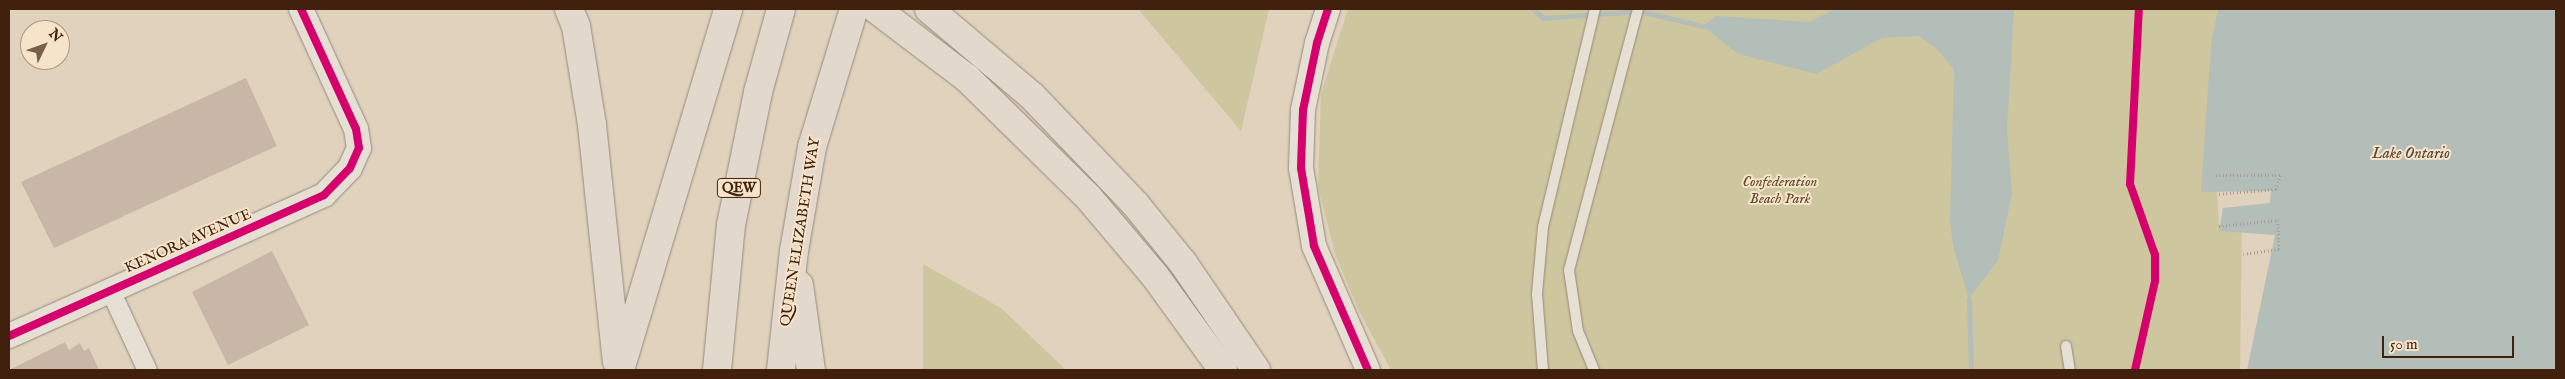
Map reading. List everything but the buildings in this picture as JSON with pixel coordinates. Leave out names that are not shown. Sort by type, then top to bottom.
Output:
[{"type":"highway","points":[[569,9],[576,26],[590,116],[619,370]]},
{"type":"highway","points":[[619,370],[728,9]]},
{"type":"highway","name":"QEW","points":[[717,370],[731,225],[758,92],[781,9]]},
{"type":"highway","name":"QUEEN ELIZABETH WAY","points":[[781,370],[794,251],[812,147],[854,9]]},
{"type":"highway","points":[[876,9],[967,78],[1089,198],[1155,276],[1223,370]]},
{"type":"highway","points":[[929,9],[974,44],[1032,96],[1136,205],[1183,263],[1256,370]]},
{"type":"highway","points":[[794,251],[811,370]]},
{"type":"street","name":"KENORA AVENUE","points":[[9,336],[324,195],[350,168],[359,148],[356,129],[301,9]]},
{"type":"street","points":[[1328,9],[1317,43],[1304,110],[1301,168],[1314,246],[1368,370]]},
{"type":"street","points":[[110,290],[147,370]]},
{"type":"lane","points":[[1543,370],[1537,294],[1543,227],[1595,9]]},
{"type":"lane","points":[[1594,370],[1578,331],[1569,270],[1638,9]]},
{"type":"lane","points":[[2066,346],[2070,370]]},
{"type":"path","points":[[2216,175],[2280,175],[2276,189],[2217,194]]},
{"type":"path","points":[[2219,226],[2278,220],[2279,249],[2244,254]]},
{"type":"green space","points":[[1138,9],[1269,9],[1241,131]]},
{"type":"green space","name":"Confederation Beach Park","points":[[1348,9],[2227,9],[2216,175],[2219,225],[2242,225],[2240,370],[1391,370],[1359,311],[1335,254],[1318,186],[1321,94]]},
{"type":"green space","points":[[923,264],[1001,308],[1066,370],[923,370]]},
{"type":"water","points":[[1836,9],[2014,9],[2007,129],[2012,194],[1998,260],[1969,299],[1953,246],[1950,221],[1954,70],[1937,49],[1919,36],[1882,38],[1816,74],[1738,54],[1703,26],[1717,16],[1809,22]]},
{"type":"water","name":"Lake Ontario","points":[[2218,9],[2556,9],[2556,370],[2247,370],[2275,235],[2219,231],[2223,208],[2270,203],[2271,191],[2201,192],[2211,44]]},
{"type":"waterway","points":[[1533,9],[1543,18],[1639,11],[1703,26]]},
{"type":"waterway","points":[[1969,299],[1971,370]]},
{"type":"cycle path","points":[[9,336],[324,195],[350,168],[359,148],[356,129],[301,9]]},
{"type":"cycle path","points":[[1328,9],[1317,43],[1303,110],[1301,168],[1314,246],[1368,370]]},
{"type":"cycle path","points":[[2135,370],[2155,281],[2155,255],[2130,184],[2139,9]]}]
